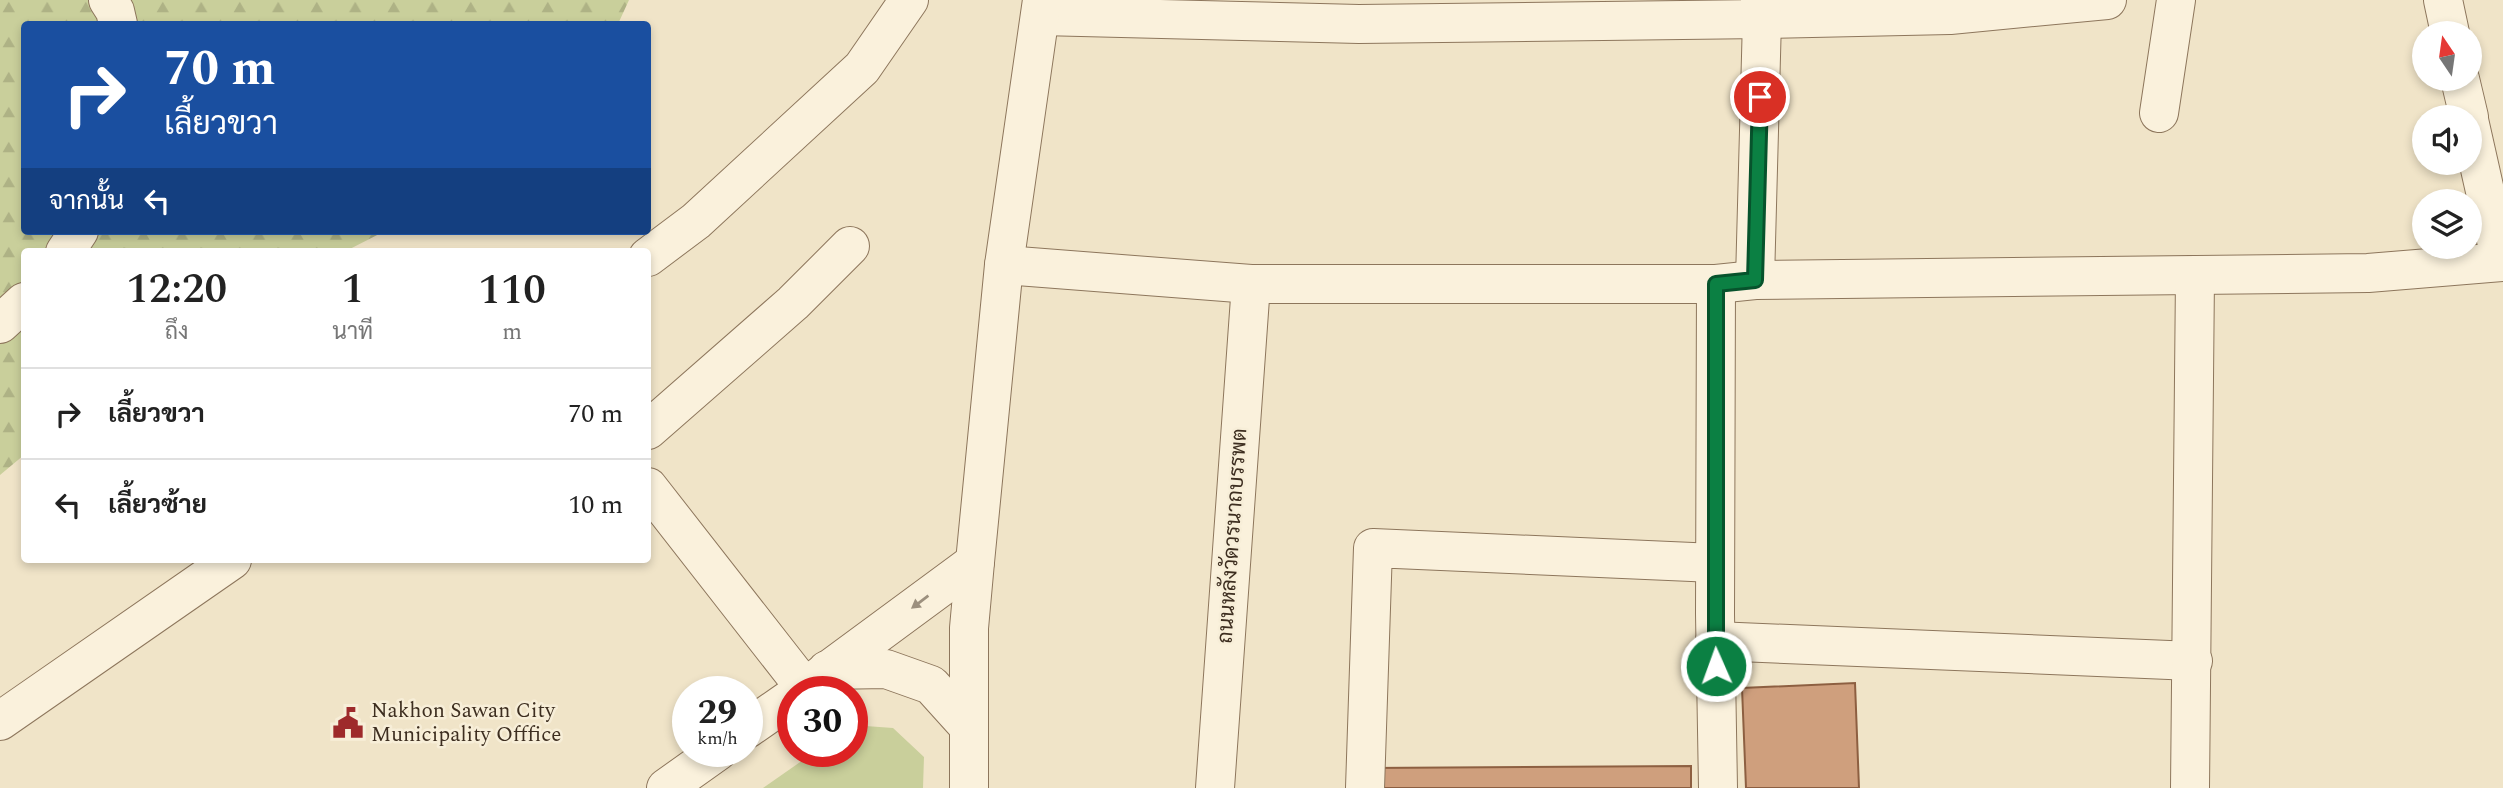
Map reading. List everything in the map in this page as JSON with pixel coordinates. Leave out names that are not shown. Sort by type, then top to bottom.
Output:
[{"type":"street","points":[[108,0],[117,21]]},
{"type":"street","points":[[651,255],[696,221],[862,68],[909,0]]},
{"type":"street","points":[[969,788],[970,628],[975,562],[1004,265],[1042,8],[1359,12],[1761,10],[1949,7],[2107,0]]},
{"type":"street","points":[[2159,113],[2176,0]]},
{"type":"street","points":[[2443,0],[2447,21]]},
{"type":"street","points":[[1755,280],[1761,10]]},
{"type":"street","points":[[1004,265],[1251,284],[1716,284],[1755,280],[2368,273],[2502,262],[2482,175]]},
{"type":"street","points":[[651,427],[793,303],[850,246]]},
{"type":"street","points":[[2190,788],[2195,276]]},
{"type":"street","name":"ถนนหลังวัดวรนาถบรรพต","points":[[1214,788],[1251,284]]},
{"type":"street","points":[[1716,284],[1715,640],[1718,788]]},
{"type":"street","points":[[0,324],[21,305]]},
{"type":"street","points":[[651,492],[798,676]]},
{"type":"street","points":[[1365,788],[1373,548],[1715,563]]},
{"type":"street","points":[[820,676],[975,562]]},
{"type":"street","points":[[0,721],[228,563]]},
{"type":"street","points":[[1715,640],[2193,661]]},
{"type":"street","points":[[853,676],[886,669],[931,685],[968,726]]},
{"type":"street","points":[[666,788],[696,767]]},
{"type":"green space","points":[[0,0],[629,0],[619,21],[21,21],[21,235],[377,235],[352,248],[21,248],[21,458],[0,475]]},
{"type":"green space","points":[[868,726],[893,728],[924,757],[923,788],[763,788],[793,767],[868,767]]},
{"type":"building","points":[[1855,683],[1859,788],[1746,788],[1742,688]]},
{"type":"building","points":[[1691,766],[1691,788],[1368,788],[1368,768]]},
{"type":"place","name":"Nakhon Sawan City Municipality Offfice","points":[[348,723]]},
{"type":"route","points":[[1716,666],[1716,284],[1755,280],[1760,97]]}]
